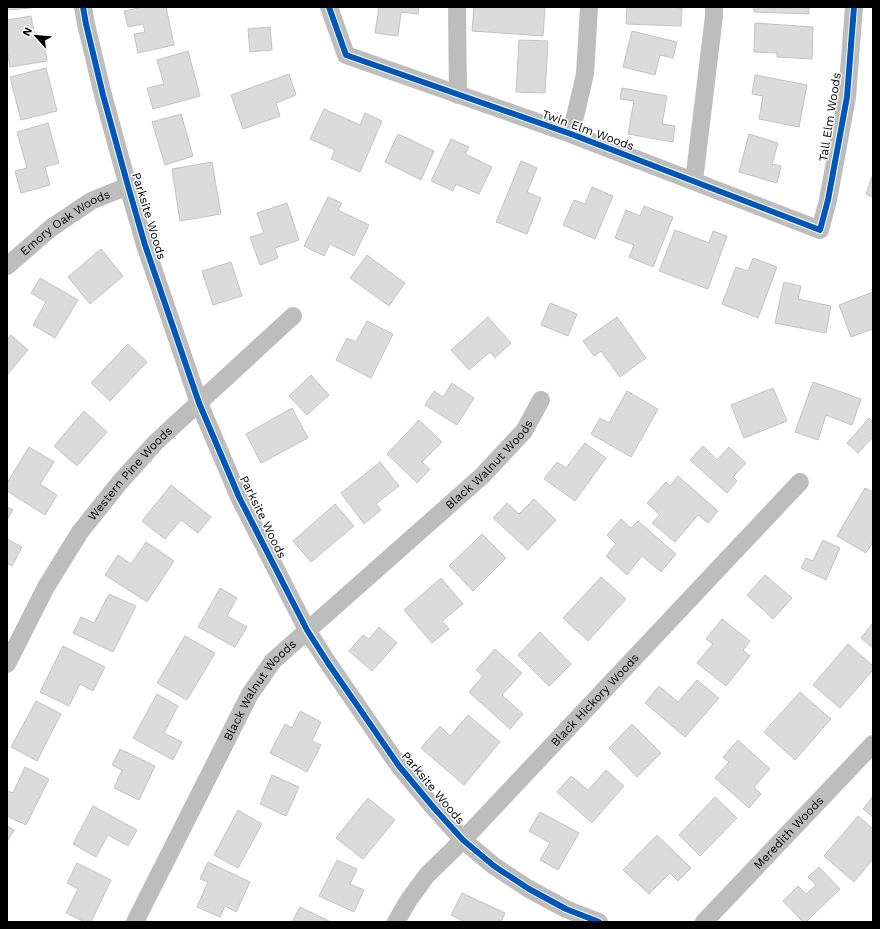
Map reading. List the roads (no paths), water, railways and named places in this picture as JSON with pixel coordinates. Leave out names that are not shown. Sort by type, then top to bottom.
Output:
[{"type":"street","name":"Parksite Woods","points":[[83,7],[103,95],[145,245],[199,403],[239,497],[308,630],[328,663],[399,766],[463,840],[494,866],[529,889],[566,909],[599,922]]},
{"type":"street","name":"Twin Elm Woods","points":[[329,7],[346,55],[571,134],[820,230]]},
{"type":"street","points":[[457,7],[458,95]]},
{"type":"street","points":[[571,134],[585,74],[589,7]]},
{"type":"street","points":[[694,181],[714,7]]},
{"type":"street","name":"Tall Elm Woods","points":[[820,230],[828,200],[847,97],[854,7]]},
{"type":"street","name":"Emory Oak Woods","points":[[7,266],[51,228],[92,200],[128,186]]},
{"type":"street","name":"Western Pine Woods","points":[[7,664],[46,587],[80,532],[120,482],[156,442],[293,316]]},
{"type":"street","name":"Black Walnut Woods","points":[[135,922],[250,694],[273,661],[482,476],[524,431],[541,400]]},
{"type":"street","name":"Black Hickory Woods","points":[[396,922],[408,901],[427,874],[463,840],[800,482]]},
{"type":"street","name":"Meredith Woods","points":[[704,922],[873,744]]}]
